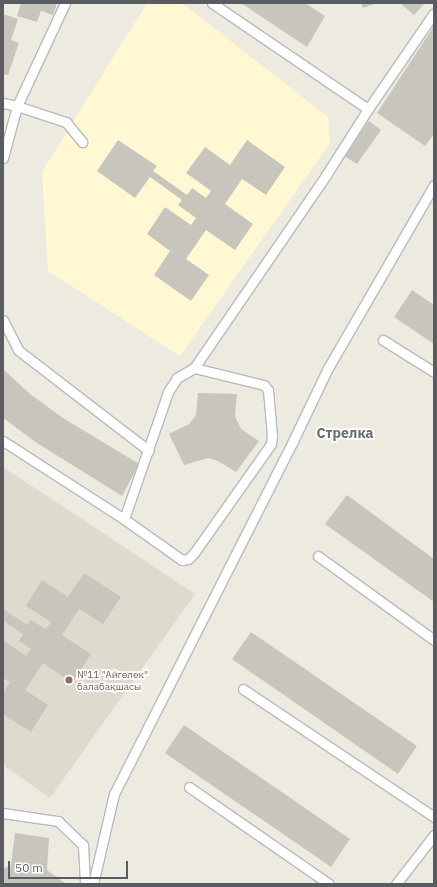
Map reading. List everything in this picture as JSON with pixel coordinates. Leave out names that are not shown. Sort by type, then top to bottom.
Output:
[{"type":"lane","points":[[3,158],[17,106],[65,3]]},
{"type":"lane","points":[[212,3],[368,109]]},
{"type":"lane","points":[[124,519],[149,451],[168,392],[177,378],[194,368],[326,176],[368,109],[434,13]]},
{"type":"lane","points":[[3,103],[66,122],[82,142]]},
{"type":"lane","points":[[93,884],[114,794],[293,441],[328,368],[434,185]]},
{"type":"lane","points":[[3,320],[18,350],[149,451]]},
{"type":"lane","points":[[383,340],[434,372]]},
{"type":"lane","points":[[3,441],[124,519],[182,560],[188,559],[194,553],[271,444],[272,436],[268,390],[264,385],[194,368]]},
{"type":"lane","points":[[318,556],[434,640]]},
{"type":"lane","points":[[242,689],[434,817]]},
{"type":"lane","points":[[189,788],[329,884]]},
{"type":"lane","points":[[3,813],[58,820],[83,846],[85,884]]},
{"type":"lane","points":[[396,884],[434,835]]},
{"type":"shaded area","points":[[147,3],[182,3],[328,117],[330,143],[180,356],[48,271],[42,172]]},
{"type":"shaded area","name":"№11 \"Айгөлек\" балабақшасы","points":[[3,467],[195,594],[50,798],[3,765]]},
{"type":"building","points":[[21,3],[57,3],[53,15],[41,11],[37,22],[17,16]]},
{"type":"building","points":[[241,3],[305,3],[325,16],[307,47]]},
{"type":"building","points":[[361,3],[377,3],[363,8]]},
{"type":"building","points":[[400,3],[425,3],[414,15]]},
{"type":"building","points":[[3,14],[18,19],[11,40],[19,43],[8,75],[3,74]]},
{"type":"building","points":[[434,26],[434,134],[425,146],[377,113]]},
{"type":"building","points":[[369,121],[381,130],[357,164],[344,156]]},
{"type":"building","points":[[118,140],[157,166],[153,171],[187,195],[192,188],[206,198],[211,191],[186,173],[205,147],[230,165],[247,140],[285,167],[266,195],[242,179],[225,204],[253,224],[235,250],[206,230],[186,259],[209,275],[191,301],[154,275],[170,251],[147,234],[165,207],[191,225],[196,218],[178,205],[182,200],[150,177],[135,198],[97,171]]},
{"type":"building","points":[[412,290],[434,305],[434,344],[394,317]]},
{"type":"building","points":[[3,369],[30,394],[63,418],[139,464],[122,496],[37,443],[3,418]]},
{"type":"building","points":[[198,393],[237,394],[235,416],[241,429],[259,441],[236,472],[218,461],[208,458],[184,465],[169,434],[189,424],[196,415]]},
{"type":"building","points":[[347,495],[434,559],[434,602],[325,524]]},
{"type":"building","points":[[84,573],[121,597],[103,624],[79,609],[62,635],[91,654],[72,683],[43,663],[25,690],[48,705],[31,732],[3,714],[3,693],[10,682],[3,678],[3,640],[26,656],[31,649],[19,641],[23,634],[3,621],[3,609],[27,625],[31,620],[46,629],[51,622],[26,606],[42,580],[68,597]]},
{"type":"building","points":[[251,632],[417,746],[398,774],[232,659]]},
{"type":"building","points":[[184,725],[350,839],[331,867],[165,753]]},
{"type":"building","points":[[15,833],[49,838],[47,870],[66,884],[3,884],[3,869],[11,865]]},
{"type":"place","name":"№11 \"Айгөлек\" балабақшасы","points":[[69,680]]},
{"type":"district","name":"Стрелка","points":[[345,433]]}]
